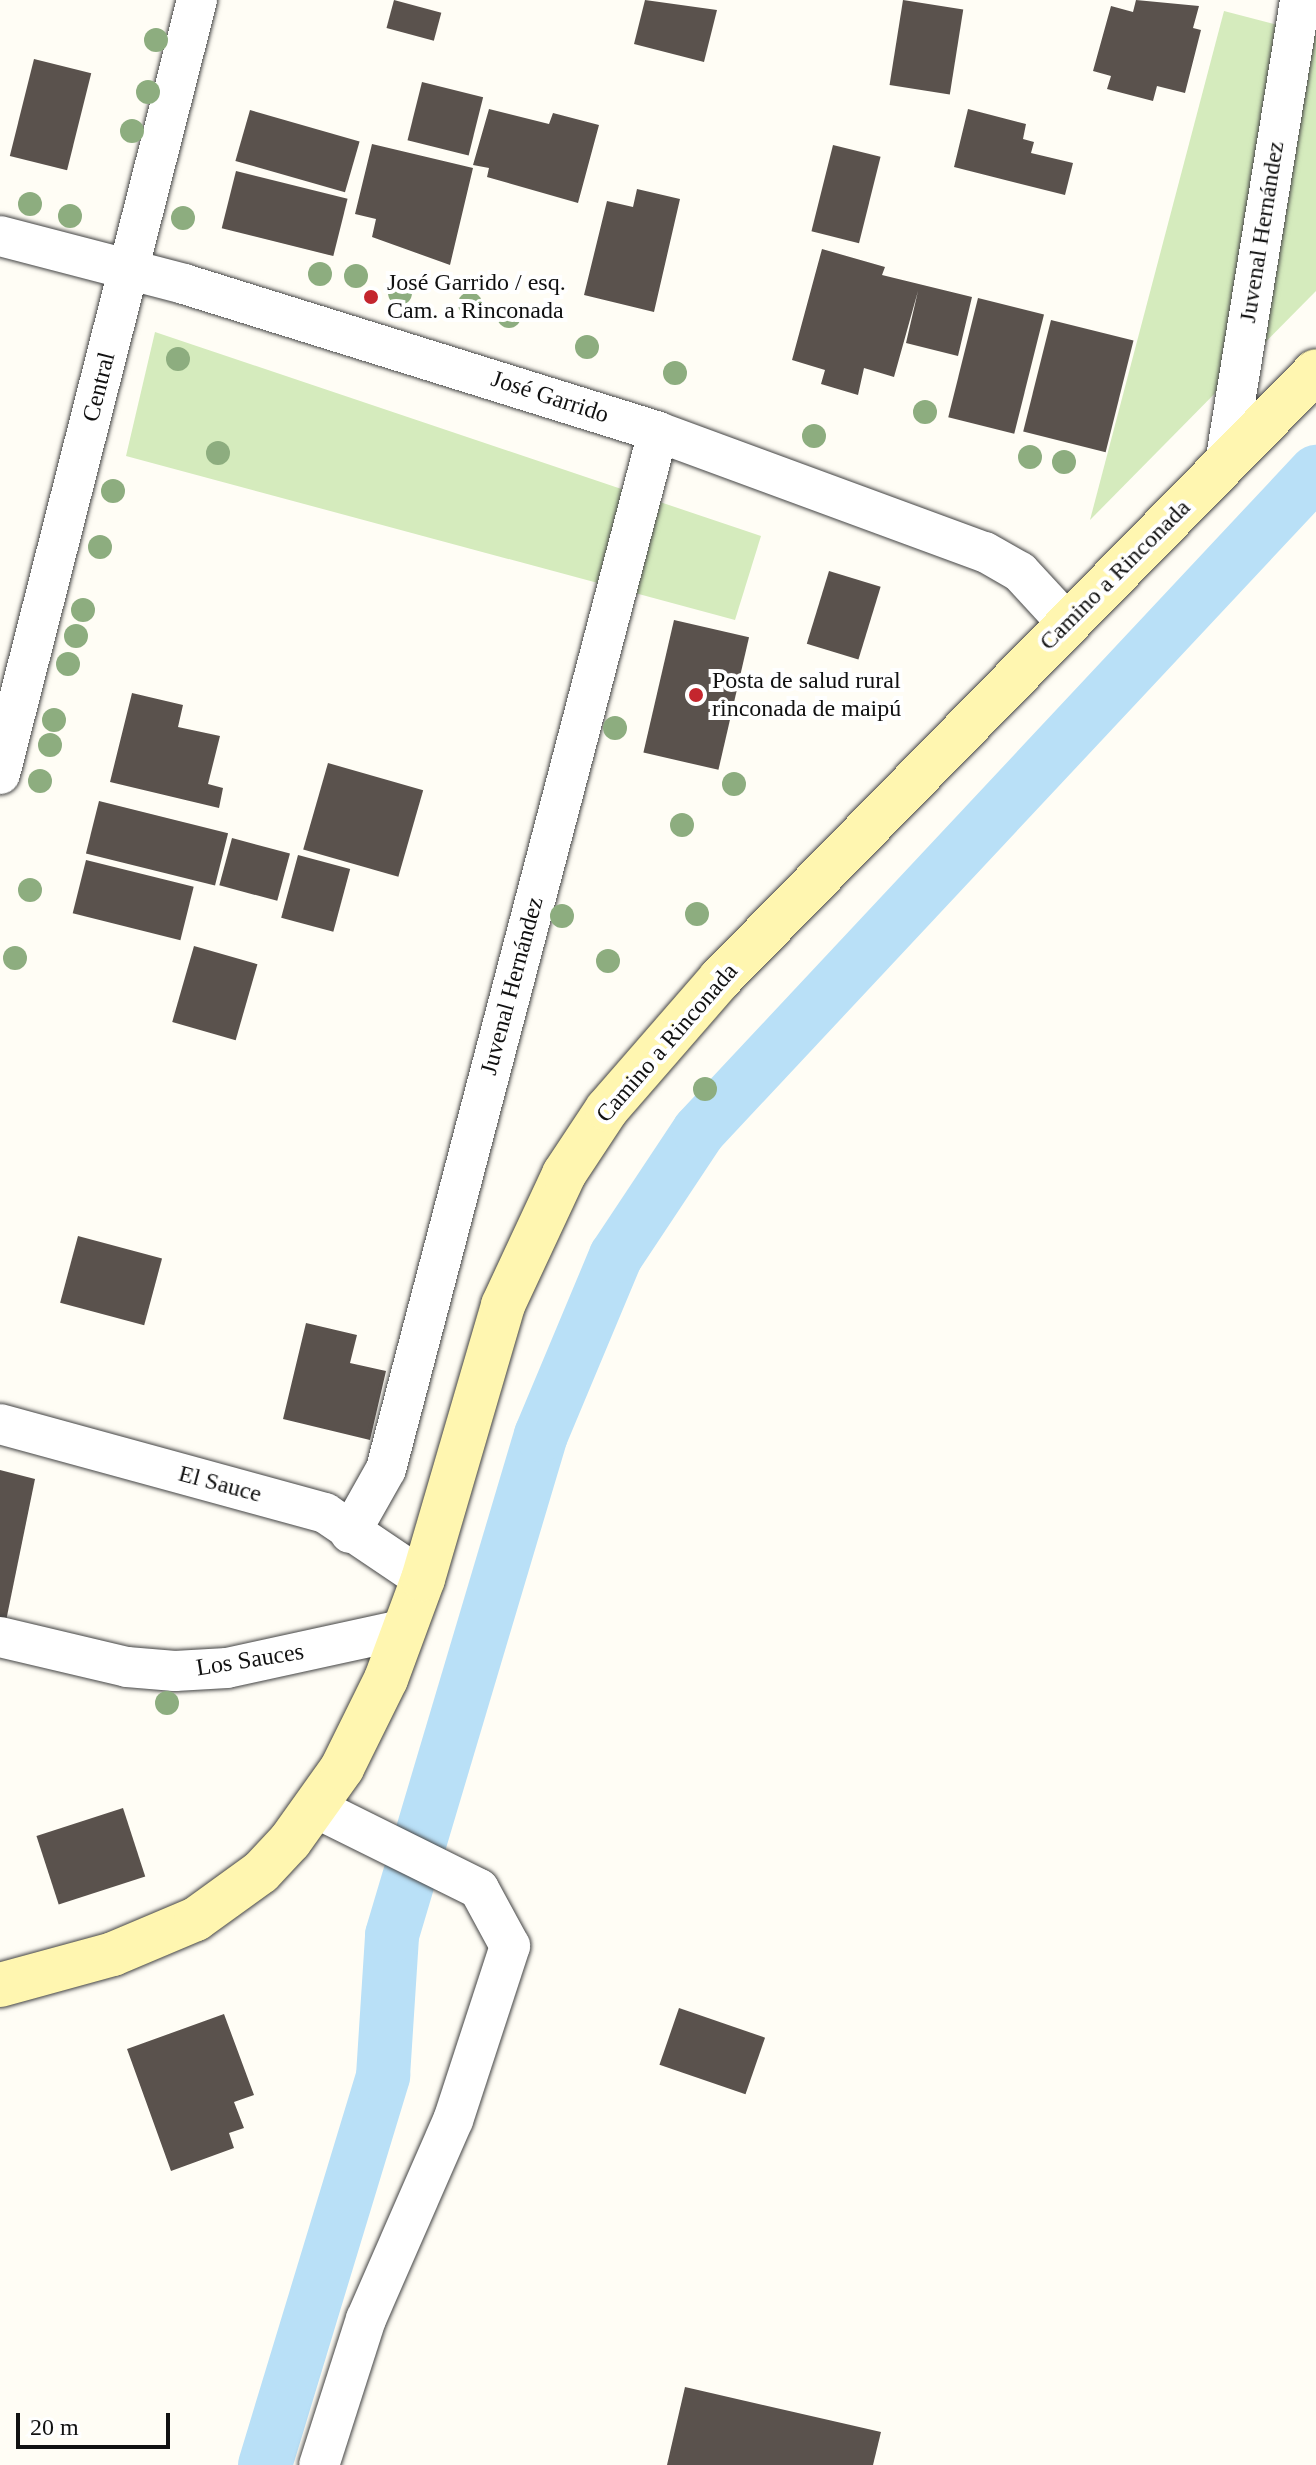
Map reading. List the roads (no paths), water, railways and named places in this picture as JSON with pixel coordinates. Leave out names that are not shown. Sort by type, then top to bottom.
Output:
[{"type":"street","name":"Central","points":[[0,774],[197,0]]},
{"type":"street","name":"Juvenal Hernández","points":[[1225,464],[1300,0]]},
{"type":"street","name":"José Garrido","points":[[0,236],[130,270],[658,432],[985,552],[1020,572],[1067,623]]},
{"type":"street","name":"Camino a Rinconada","points":[[0,1985],[113,1954],[196,1919],[261,1872],[316,1808],[364,1727],[406,1629],[503,1305],[564,1174],[607,1109],[720,979],[1316,371]]},
{"type":"street","name":"Juvenal Hernández","points":[[350,1533],[386,1469],[658,432]]},
{"type":"street","name":"El Sauce","points":[[0,1424],[325,1513],[350,1533],[423,1579]]},
{"type":"street","name":"Los Sauces","points":[[0,1637],[127,1667],[175,1671],[227,1668],[406,1629]]},
{"type":"street","points":[[316,1808],[479,1889],[510,1946],[453,2120],[366,2319],[319,2465]]},
{"type":"waterway","points":[[265,2465],[383,2076],[392,1935],[541,1435],[616,1256],[699,1131],[1316,472]]},
{"type":"place","name":"José Garrido / esq. Cam. a Rinconada","points":[[371,297]]},
{"type":"place","name":"Posta de salud rural rinconada de maipú","points":[[696,695]]}]
